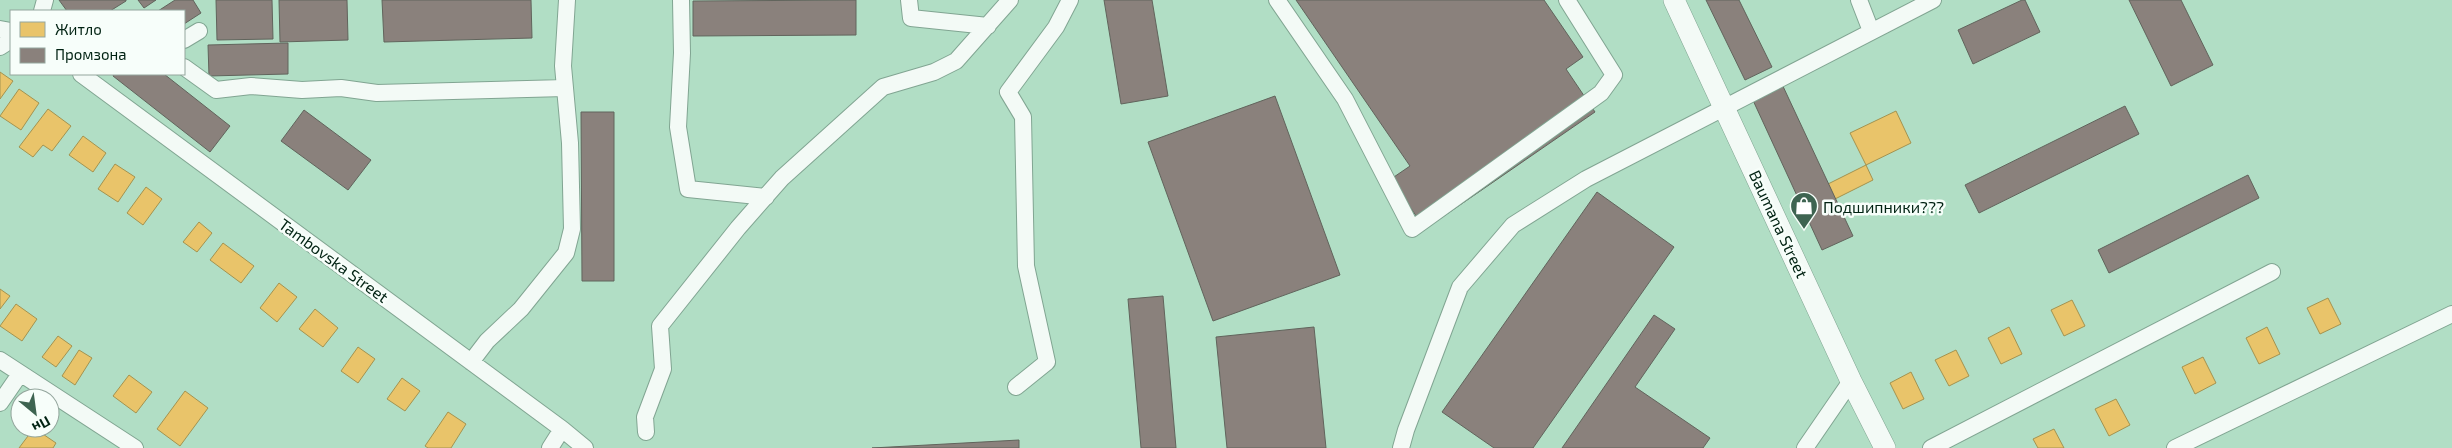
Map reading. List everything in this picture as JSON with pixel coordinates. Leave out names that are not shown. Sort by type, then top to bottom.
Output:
[{"type":"main road","name":"Baumana Street","points":[[1674,0],[1885,448]]},
{"type":"street","points":[[471,362],[487,341],[521,309],[566,253],[572,229],[570,143],[563,66],[566,0]]},
{"type":"street","points":[[681,0],[682,53],[678,127],[688,189],[766,197]]},
{"type":"street","points":[[909,0],[911,18],[988,26]]},
{"type":"street","points":[[646,432],[645,417],[663,369],[660,326],[782,178],[883,87],[934,72],[956,61],[1010,0]]},
{"type":"street","points":[[1016,388],[1047,362],[1026,266],[1023,117],[1008,92],[1056,27],[1070,0]]},
{"type":"street","points":[[1277,0],[1345,99],[1412,229],[1600,93],[1614,75],[1567,0]]},
{"type":"street","points":[[1859,0],[1871,32]]},
{"type":"street","points":[[1401,448],[1460,287],[1514,225],[1586,179],[1724,106],[1933,0]]},
{"type":"street","points":[[185,39],[199,31]]},
{"type":"street","points":[[185,68],[216,90],[251,86],[302,90],[341,88],[378,93],[565,88]]},
{"type":"street","name":"Tambovska Street","points":[[82,75],[562,428],[585,448]]},
{"type":"street","points":[[1931,448],[2272,272]]},
{"type":"street","points":[[2176,448],[2452,314]]},
{"type":"street","points":[[0,360],[135,448]]},
{"type":"street","points":[[0,403],[20,374]]},
{"type":"street","points":[[1805,448],[1852,381]]},
{"type":"street","points":[[550,448],[562,428]]},
{"type":"building: Житло","points":[[0,72],[13,81],[0,99]]},
{"type":"building: Житло","points":[[19,89],[39,103],[21,130],[0,116]]},
{"type":"building: Житло","points":[[48,109],[71,126],[52,151],[43,145],[33,157],[19,147]]},
{"type":"building: Житло","points":[[1896,111],[1911,143],[1866,165],[1850,133]]},
{"type":"building: Житло","points":[[83,136],[106,153],[93,172],[69,155]]},
{"type":"building: Житло","points":[[115,164],[135,177],[118,202],[98,189]]},
{"type":"building: Житло","points":[[1866,165],[1873,180],[1835,199],[1828,184]]},
{"type":"building: Житло","points":[[146,187],[162,199],[143,225],[127,213]]},
{"type":"building: Житло","points":[[199,222],[212,233],[197,252],[183,242]]},
{"type":"building: Житло","points":[[223,243],[254,266],[241,283],[210,260]]},
{"type":"building: Житло","points":[[279,283],[297,297],[277,322],[260,308]]},
{"type":"building: Житло","points":[[0,289],[10,296],[0,309]]},
{"type":"building: Житло","points":[[2328,298],[2341,324],[2320,334],[2307,308]]},
{"type":"building: Житло","points":[[2072,300],[2085,326],[2064,336],[2051,310]]},
{"type":"building: Житло","points":[[16,304],[37,319],[22,341],[0,326]]},
{"type":"building: Житло","points":[[315,309],[338,328],[323,347],[299,329]]},
{"type":"building: Житло","points":[[2009,327],[2022,354],[2001,364],[1988,338]]},
{"type":"building: Житло","points":[[2267,327],[2280,354],[2259,364],[2246,338]]},
{"type":"building: Житло","points":[[58,336],[72,346],[56,367],[42,357]]},
{"type":"building: Житло","points":[[358,347],[375,359],[358,383],[341,371]]},
{"type":"building: Житло","points":[[79,350],[92,358],[75,385],[62,376]]},
{"type":"building: Житло","points":[[1956,350],[1969,376],[1949,386],[1935,360]]},
{"type":"building: Житло","points":[[2203,357],[2216,383],[2195,394],[2182,367]]},
{"type":"building: Житло","points":[[1911,372],[1924,399],[1903,409],[1890,383]]},
{"type":"building: Житло","points":[[129,375],[152,392],[136,413],[113,396]]},
{"type":"building: Житло","points":[[402,378],[420,391],[405,411],[387,399]]},
{"type":"building: Житло","points":[[185,391],[208,408],[180,446],[157,429]]},
{"type":"building: Житло","points":[[2116,399],[2130,425],[2109,436],[2095,409]]},
{"type":"building: Житло","points":[[448,412],[466,424],[451,448],[428,448],[425,446]]},
{"type":"building: Житло","points":[[2054,429],[2064,448],[2038,448],[2033,439]]},
{"type":"building: Житло","points":[[26,438],[49,438],[56,443],[53,448],[19,448]]},
{"type":"building: Промзона","points":[[59,0],[126,0],[112,10],[66,10]]},
{"type":"building: Промзона","points":[[138,0],[156,0],[144,8]]},
{"type":"building: Промзона","points":[[175,0],[193,0],[201,13],[185,23],[185,10],[160,10]]},
{"type":"building: Промзона","points":[[216,0],[272,0],[273,39],[217,40]]},
{"type":"building: Промзона","points":[[279,0],[347,0],[348,40],[280,42]]},
{"type":"building: Промзона","points":[[382,0],[531,0],[532,38],[384,42]]},
{"type":"building: Промзона","points":[[856,0],[856,35],[693,36],[693,1]]},
{"type":"building: Промзона","points":[[1104,0],[1152,0],[1168,96],[1121,104]]},
{"type":"building: Промзона","points":[[1296,0],[1544,0],[1583,57],[1566,69],[1595,112],[1425,229],[1391,179],[1410,166]]},
{"type":"building: Промзона","points":[[1706,0],[1739,0],[1772,67],[1745,80]]},
{"type":"building: Промзона","points":[[2025,0],[2040,32],[1973,64],[1958,30]]},
{"type":"building: Промзона","points":[[2129,0],[2181,0],[2213,65],[2171,86]]},
{"type":"building: Промзона","points":[[288,43],[288,74],[209,76],[208,45]]},
{"type":"building: Промзона","points":[[165,75],[230,126],[210,152],[113,76]]},
{"type":"building: Промзона","points":[[1781,82],[1853,236],[1822,250],[1751,96]]},
{"type":"building: Промзона","points":[[1275,96],[1340,275],[1213,321],[1148,142]]},
{"type":"building: Промзона","points":[[2125,106],[2139,134],[1979,213],[1965,185]]},
{"type":"building: Промзона","points":[[304,110],[371,160],[348,190],[281,141]]},
{"type":"building: Промзона","points":[[581,112],[614,112],[614,281],[582,281]]},
{"type":"building: Промзона","points":[[2248,175],[2259,198],[2109,273],[2098,250]]},
{"type":"building: Промзона","points":[[1597,192],[1674,247],[1533,448],[1494,448],[1442,412]]},
{"type":"building: Промзона","points":[[1163,296],[1176,448],[1141,448],[1128,299]]},
{"type":"building: Промзона","points":[[1654,315],[1675,329],[1635,387],[1710,438],[1703,448],[1562,448]]},
{"type":"building: Промзона","points":[[1314,327],[1326,448],[1227,448],[1216,337]]},
{"type":"building: Промзона","points":[[1019,440],[1019,448],[872,448]]},
{"type":"place","name":"Подшипники???","points":[[1804,230]]}]
